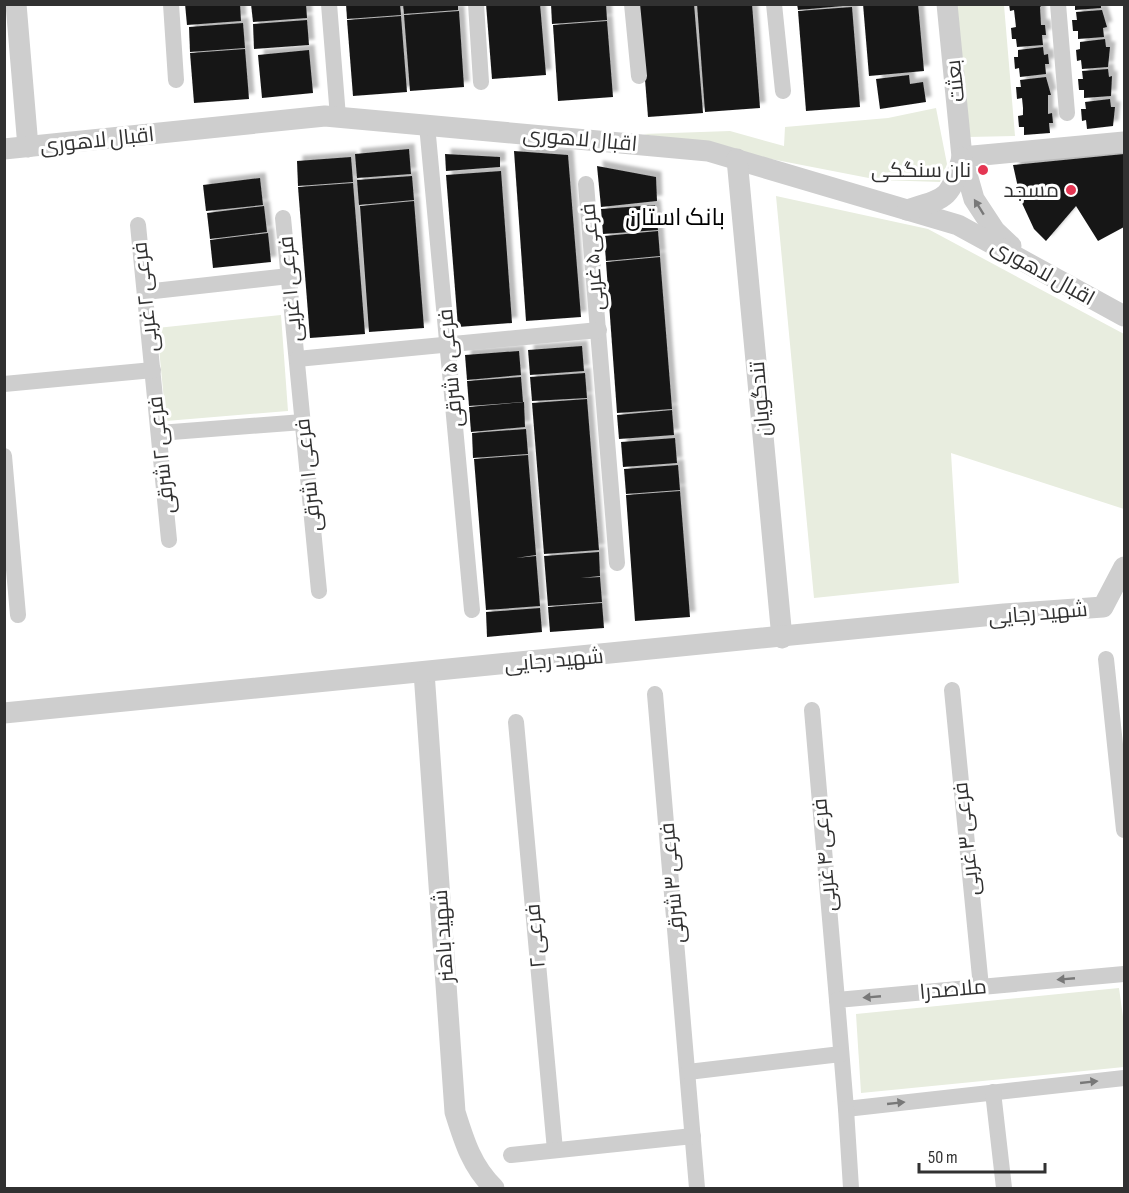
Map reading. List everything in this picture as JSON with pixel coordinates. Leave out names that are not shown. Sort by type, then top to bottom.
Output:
[{"type":"street","points":[[16,4],[28,147]]},
{"type":"street","points":[[171,4],[176,80]]},
{"type":"street","points":[[329,4],[339,117]]},
{"type":"street","points":[[476,4],[481,82]]},
{"type":"street","points":[[632,4],[639,76]]},
{"type":"street","points":[[774,4],[783,91]]},
{"type":"street","name":"بعثت","points":[[947,4],[962,157]]},
{"type":"street","points":[[1058,4],[1067,113]]},
{"type":"street","name":"اقبال لاهوری","points":[[4,149],[325,116],[708,151],[958,225],[1125,316]]},
{"type":"street","name":"فرعی ۵ شرقی","points":[[427,125],[472,610]]},
{"type":"street","points":[[962,157],[1125,142]]},
{"type":"street","points":[[907,210],[941,200],[953,186],[962,157]]},
{"type":"street","points":[[962,157],[974,200],[995,231],[1032,265]]},
{"type":"street","name":"تندگویان","points":[[737,159],[782,638]]},
{"type":"street","name":"فرعی۵ غربی","points":[[586,183],[599,330]]},
{"type":"street","name":"فرعی ۱ غربی","points":[[284,218],[297,359]]},
{"type":"street","name":"فرعی ۲ غربی","points":[[138,225],[153,370]]},
{"type":"street","points":[[145,292],[289,276]]},
{"type":"street","points":[[297,359],[599,330],[617,563]]},
{"type":"street","name":"فرعی ۱ شرقی","points":[[297,359],[320,591]]},
{"type":"street","points":[[4,384],[153,370]]},
{"type":"street","name":"فرعی ۲ شرقی","points":[[153,370],[169,540]]},
{"type":"street","points":[[159,433],[303,422]]},
{"type":"street","points":[[4,456],[18,615]]},
{"type":"street","name":"شهید رجایی","points":[[4,713],[1103,607],[1125,567]]},
{"type":"street","points":[[1106,659],[1125,830]]},
{"type":"street","name":"شهید باهنر","points":[[424,672],[455,1112],[465,1146],[480,1175],[494,1188]]},
{"type":"street","name":"فرعی ۳ غربی","points":[[952,690],[981,987]]},
{"type":"street","name":"فرعی ۳ شرقی","points":[[655,694],[688,1072]]},
{"type":"street","name":"فرعی ۴ غربی","points":[[812,710],[837,1000]]},
{"type":"street","name":"فرعی ۲","points":[[516,722],[555,1150]]},
{"type":"street","name":"ملاصدرا","points":[[837,1000],[1125,974]]},
{"type":"street","points":[[837,1000],[851,1188]]},
{"type":"street","points":[[697,1188],[688,1072],[841,1054]]},
{"type":"street","points":[[846,1109],[1125,1078]]},
{"type":"street","points":[[993,1092],[1004,1188]]},
{"type":"street","points":[[511,1155],[693,1136]]},
{"type":"shaded area","points":[[955,5],[1004,5],[1015,136],[968,137]]},
{"type":"shaded area","points":[[936,108],[947,164],[940,182],[879,180],[643,134],[730,131],[784,146],[785,127],[888,118]]},
{"type":"shaded area","points":[[776,196],[928,229],[1124,334],[1124,509],[951,453],[959,583],[814,598]]},
{"type":"shaded area","points":[[281,315],[288,411],[166,421],[157,328]]},
{"type":"shaded area","points":[[1119,988],[1124,1024],[1124,1067],[861,1093],[856,1014]]},
{"type":"building","points":[[185,4],[240,4],[241,21],[187,25]]},
{"type":"building","points":[[251,4],[306,4],[307,18],[253,22]]},
{"type":"building","points":[[346,4],[400,4],[401,15],[347,19]]},
{"type":"building","points":[[403,4],[458,4],[458,10],[404,14]]},
{"type":"building","points":[[486,4],[540,4],[546,75],[492,79]]},
{"type":"building","points":[[551,4],[606,4],[607,20],[552,24]]},
{"type":"building","points":[[639,4],[694,4],[703,113],[648,117]]},
{"type":"building","points":[[697,4],[752,4],[760,108],[705,112]]},
{"type":"building","points":[[797,4],[843,4],[843,6],[798,10]]},
{"type":"building","points":[[863,4],[918,4],[924,71],[869,76]]},
{"type":"building","points":[[1009,4],[1043,4],[1040,7],[1041,25],[1045,25],[1046,35],[1042,35],[1043,45],[1017,47],[1016,39],[1012,39],[1011,28],[1016,27],[1014,10],[1010,11]]},
{"type":"building","points":[[1075,4],[1101,4],[1101,8],[1075,10]]},
{"type":"building","points":[[852,7],[860,107],[806,111],[798,11]]},
{"type":"building","points":[[1102,10],[1107,27],[1103,28],[1104,37],[1078,39],[1078,31],[1073,31],[1072,20],[1077,20],[1076,12]]},
{"type":"building","points":[[459,11],[464,87],[410,91],[404,15]]},
{"type":"building","points":[[401,16],[407,92],[353,96],[347,20]]},
{"type":"building","points":[[307,20],[309,45],[254,49],[253,24]]},
{"type":"building","points":[[607,21],[613,97],[558,101],[553,25]]},
{"type":"building","points":[[243,23],[245,48],[190,52],[189,27]]},
{"type":"building","points":[[1105,39],[1106,47],[1110,47],[1108,67],[1082,69],[1081,60],[1077,61],[1076,50],[1080,49],[1080,42]]},
{"type":"building","points":[[1043,47],[1044,55],[1048,54],[1049,64],[1045,64],[1046,74],[1020,77],[1019,68],[1015,69],[1014,57],[1018,57],[1018,50]]},
{"type":"building","points":[[245,49],[249,99],[194,103],[190,53]]},
{"type":"building","points":[[309,50],[313,93],[262,98],[258,55]]},
{"type":"building","points":[[1108,69],[1109,77],[1112,76],[1111,96],[1084,98],[1084,90],[1079,90],[1078,79],[1083,79],[1082,71]]},
{"type":"building","points":[[909,75],[910,84],[923,82],[926,102],[880,109],[876,79]]},
{"type":"building","points":[[1046,77],[1051,95],[1048,95],[1048,114],[1052,113],[1053,123],[1049,123],[1050,133],[1024,135],[1024,127],[1019,127],[1018,116],[1023,115],[1022,98],[1017,99],[1016,87],[1021,87],[1020,80]]},
{"type":"building","points":[[1110,99],[1111,107],[1115,107],[1113,126],[1087,129],[1086,120],[1082,121],[1081,109],[1086,109],[1085,102]]},
{"type":"building","points":[[409,149],[411,174],[357,178],[355,154]]},
{"type":"building","points":[[514,151],[568,155],[581,317],[526,321]]},
{"type":"building","points":[[445,154],[500,157],[500,167],[446,171]]},
{"type":"building","name":"مسجد","points":[[1124,154],[1124,227],[1098,241],[1076,206],[1046,241],[1034,229],[1021,201],[1013,165]]},
{"type":"building","points":[[351,157],[353,182],[298,186],[297,161]]},
{"type":"building","points":[[597,166],[656,177],[657,201],[601,207]]},
{"type":"building","points":[[501,171],[512,323],[458,327],[446,175]]},
{"type":"building","points":[[412,176],[414,200],[359,205],[357,180]]},
{"type":"building","points":[[260,178],[263,205],[206,211],[203,185]]},
{"type":"building","points":[[353,183],[365,334],[310,338],[298,187]]},
{"type":"building","points":[[414,201],[424,328],[369,332],[360,206]]},
{"type":"building","points":[[655,205],[658,230],[603,234],[601,209]]},
{"type":"building","points":[[264,206],[267,232],[210,239],[207,213]]},
{"type":"building","points":[[658,231],[660,256],[606,261],[604,236]]},
{"type":"building","points":[[268,233],[271,262],[213,268],[210,240]]},
{"type":"building","points":[[660,257],[672,409],[617,413],[606,262]]},
{"type":"building","points":[[582,346],[584,371],[530,375],[528,350]]},
{"type":"building","points":[[519,351],[521,375],[467,380],[465,355]]},
{"type":"building","points":[[585,373],[587,398],[532,401],[530,377]]},
{"type":"building","points":[[521,377],[523,402],[469,406],[467,381]]},
{"type":"building","points":[[587,399],[599,550],[544,554],[532,403]]},
{"type":"building","points":[[524,402],[525,427],[471,432],[469,407]]},
{"type":"building","points":[[672,410],[674,435],[619,439],[617,415]]},
{"type":"building","points":[[526,429],[528,454],[473,458],[472,433]]},
{"type":"building","points":[[675,438],[677,463],[623,467],[621,442]]},
{"type":"building","points":[[528,455],[536,555],[516,558],[536,556],[540,606],[486,610],[474,459]]},
{"type":"building","points":[[678,465],[680,490],[626,494],[624,469]]},
{"type":"building","points":[[680,491],[690,617],[635,621],[626,495]]},
{"type":"building","points":[[599,552],[600,576],[581,578],[600,577],[602,602],[548,606],[544,556]]},
{"type":"building","points":[[602,603],[604,628],[550,632],[548,607]]},
{"type":"building","points":[[540,608],[542,632],[487,637],[486,612]]},
{"type":"place","name":"نان سنگکی","points":[[983,170]]},
{"type":"place","name":"مسجد","points":[[1071,190]]},
{"type":"district","name":"بانک استان","points":[[675,217]]}]
